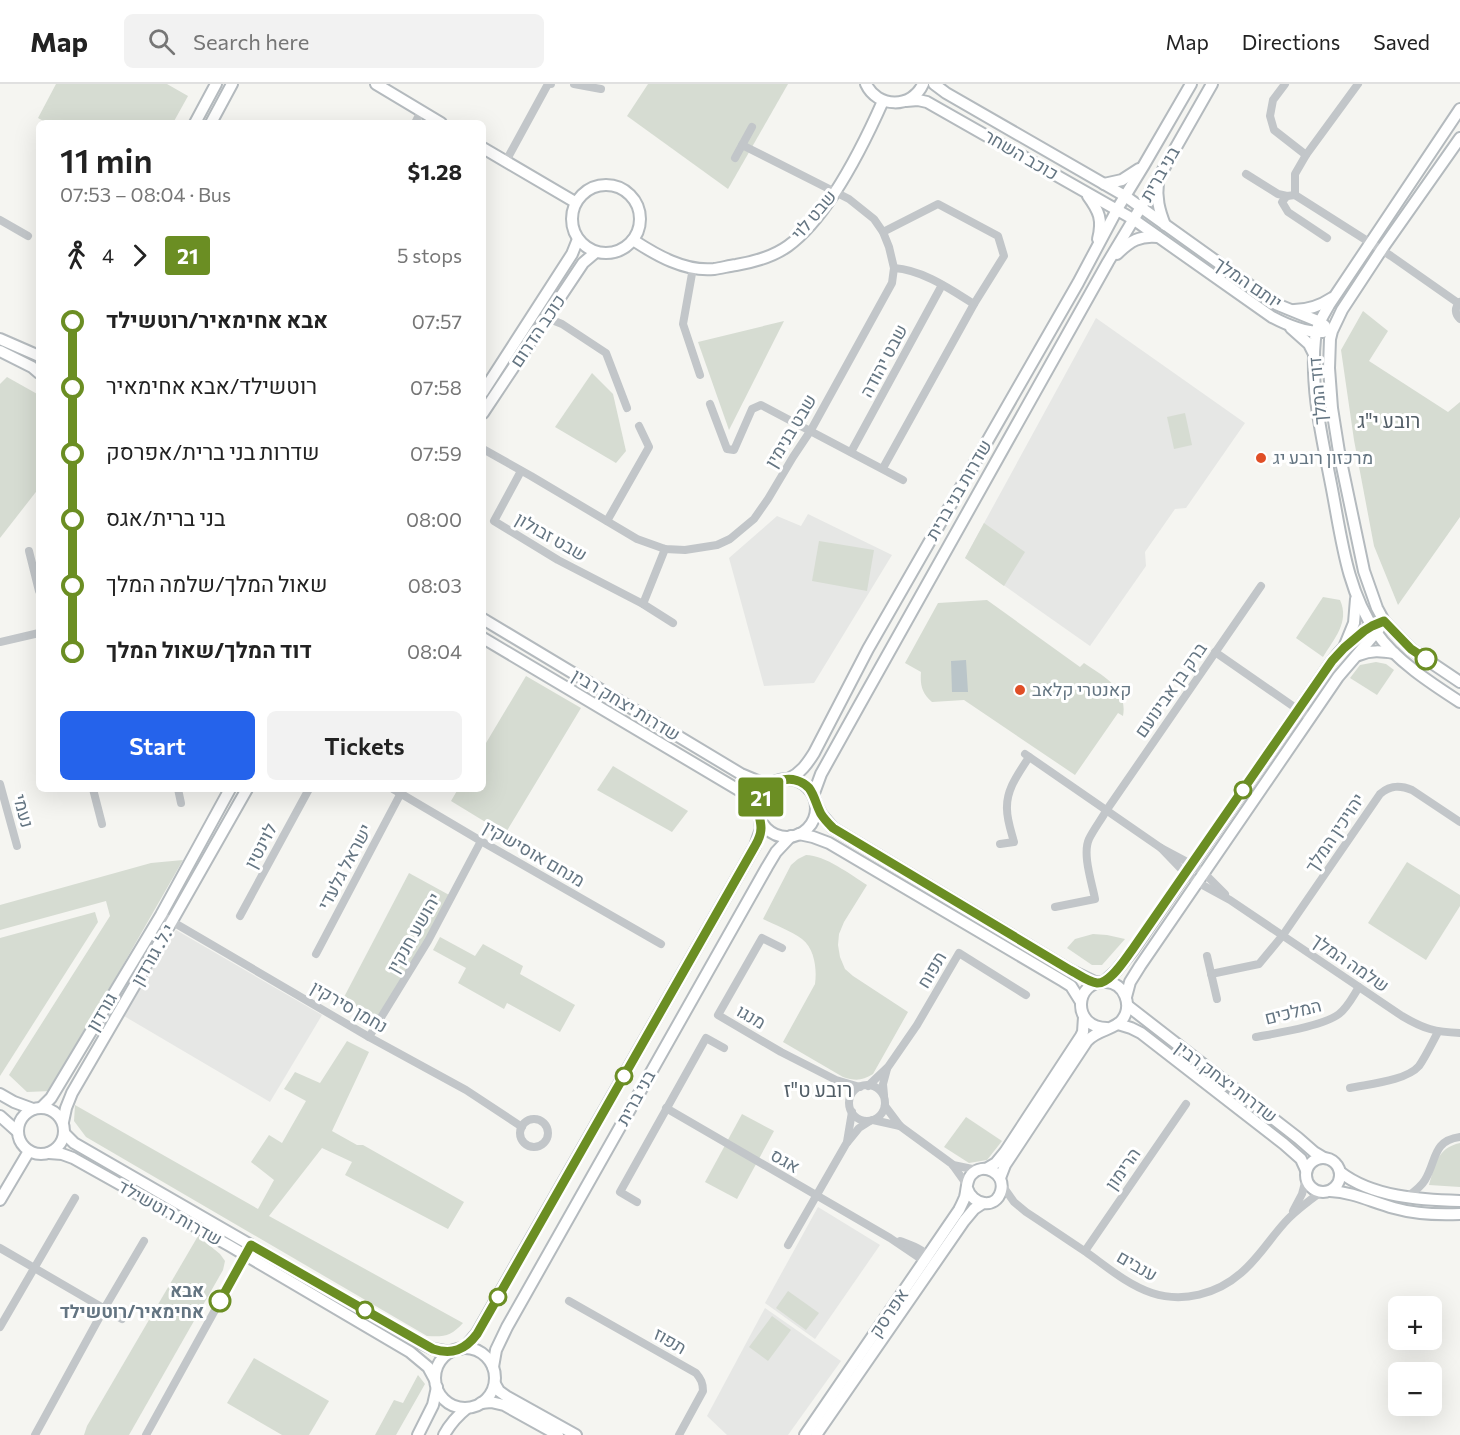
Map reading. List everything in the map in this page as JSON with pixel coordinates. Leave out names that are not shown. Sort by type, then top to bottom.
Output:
[{"type":"street","points":[[197,120],[216,84]]},
{"type":"street","points":[[214,120],[232,84]]},
{"type":"street","points":[[376,84],[436,120]]},
{"type":"street","points":[[506,161],[549,84]]},
{"type":"street","points":[[574,84],[601,89]]},
{"type":"street","points":[[866,84],[874,96],[883,101]]},
{"type":"street","points":[[906,101],[915,96],[923,84]]},
{"type":"street","name":"כוכב השחר","points":[[934,84],[1125,196]]},
{"type":"street","name":"בני ברית","points":[[1125,196],[1191,84]]},
{"type":"street","name":"בני ברית","points":[[1108,262],[1212,84]]},
{"type":"street","points":[[1285,84],[1273,100],[1270,116],[1274,130],[1306,155]]},
{"type":"street","points":[[1327,238],[1288,212],[1282,202],[1291,196],[1295,174],[1306,155],[1358,84]]},
{"type":"street","name":"כוכב השחר","points":[[883,101],[927,102],[1133,219]]},
{"type":"street","name":"שבט לוי","points":[[633,240],[677,264],[712,269],[750,262],[786,247],[803,234],[835,192],[883,101]]},
{"type":"street","name":"דוד המלך","points":[[1460,109],[1335,296],[1318,327],[1314,355],[1316,403],[1345,555],[1356,594],[1374,630],[1394,653],[1460,702]]},
{"type":"street","points":[[416,120],[421,111]]},
{"type":"street","points":[[735,158],[752,127]]},
{"type":"street","name":"דוד המלך","points":[[1460,138],[1342,310],[1329,343],[1332,408],[1339,452],[1364,571],[1377,608],[1384,621],[1411,649],[1460,680]]},
{"type":"street","points":[[742,145],[849,199],[874,219],[883,232],[894,268],[911,270],[974,304]]},
{"type":"street","points":[[486,150],[575,202]]},
{"type":"street","points":[[1104,184],[1122,180],[1144,165]]},
{"type":"street","points":[[1246,174],[1278,194],[1291,196],[1382,249],[1459,303],[1456,313],[1460,319]]},
{"type":"street","points":[[1159,177],[1158,204],[1165,225]]},
{"type":"street","points":[[600,184],[611,184],[621,188],[631,195],[638,205],[639,229],[627,246],[610,253],[596,252],[578,239],[573,231],[571,221],[575,202],[581,194],[600,184]]},
{"type":"street","points":[[1086,193],[1097,208],[1099,215],[1101,230],[1097,247]]},
{"type":"street","name":"יותם המלך","points":[[1125,196],[1256,291],[1318,327]]},
{"type":"street","name":"שדרות בני ברית","points":[[788,779],[804,768],[814,753],[868,649],[1125,196]]},
{"type":"street","points":[[883,232],[938,204],[998,236],[1004,255],[974,304],[883,468]]},
{"type":"street","name":"יותם המלך","points":[[1133,219],[1255,306],[1288,326],[1318,327],[1332,331]]},
{"type":"street","points":[[0,220],[28,236]]},
{"type":"street","points":[[1108,262],[1134,239],[1159,237]]},
{"type":"street","name":"כוכב הדרום","points":[[486,387],[572,254],[578,239]]},
{"type":"street","name":"כוכב הדרום","points":[[486,408],[586,259],[596,252]]},
{"type":"street","name":"שדרות בני ברית","points":[[815,800],[818,783],[826,765],[1108,262]]},
{"type":"street","points":[[693,268],[683,324],[700,375]]},
{"type":"street","name":"שבט בנימין","points":[[486,451],[637,539],[665,549],[685,550],[717,545],[729,539],[754,519],[811,430],[892,283],[894,268]]},
{"type":"street","name":"שבט יהודה","points":[[851,452],[942,285]]},
{"type":"street","points":[[1289,310],[1316,307],[1335,296]]},
{"type":"street","points":[[554,306],[562,324]]},
{"type":"street","points":[[544,319],[562,324],[606,353],[627,408]]},
{"type":"street","points":[[1288,326],[1309,345],[1314,355]]},
{"type":"street","points":[[0,339],[36,355]]},
{"type":"street","points":[[0,351],[36,370]]},
{"type":"street","points":[[710,404],[727,449],[734,450],[752,409],[761,405],[903,480]]},
{"type":"street","points":[[607,520],[649,447],[639,426]]},
{"type":"street","name":"שבט זבולון","points":[[522,471],[494,521],[558,560],[643,604],[673,624]]},
{"type":"street","points":[[643,604],[665,549]]},
{"type":"street","points":[[29,551],[36,579]]},
{"type":"street","name":"ברק בן אבינועם","points":[[1055,907],[1095,899],[1087,858],[1089,839],[1106,810],[1261,586]]},
{"type":"street","points":[[1344,648],[1354,623],[1356,594]]},
{"type":"street","name":"שדרות יצחק רבין","points":[[486,621],[741,774],[760,782],[771,783]]},
{"type":"street","points":[[1081,1002],[1086,990],[1116,971],[1132,950],[1332,661],[1344,648],[1374,630],[1384,621]]},
{"type":"street","points":[[885,1106],[900,1126],[952,1164],[972,1198],[988,1202],[1000,1194],[1003,1169],[1087,1041],[1094,1034],[1113,1026],[1126,1013],[1130,982],[1140,966],[1338,677],[1374,630]]},
{"type":"street","points":[[0,642],[36,634]]},
{"type":"street","name":"שדרות יצחק רבין","points":[[486,640],[742,792],[755,803],[759,813]]},
{"type":"street","points":[[1215,652],[1310,718]]},
{"type":"street","points":[[1356,656],[1366,652],[1394,653]]},
{"type":"street","points":[[1449,695],[1460,680]]},
{"type":"street","name":"שלמה המלך","points":[[1000,844],[1014,842],[1007,810],[1008,799],[1013,783],[1027,756],[1161,848],[1230,900],[1417,1025],[1438,1032],[1460,1033]]},
{"type":"street","points":[[967,1186],[970,1176],[996,1163],[1005,1152],[1081,1036],[1084,1017],[1081,1002],[1071,986],[829,843],[813,837],[781,836],[772,832],[764,825],[759,813],[761,795],[771,783],[788,779],[804,784],[810,790],[821,814],[833,828],[1070,970],[1118,986],[1123,991],[1127,1002]]},
{"type":"street","name":"נעמי","points":[[0,784],[17,846]]},
{"type":"street","name":"יהויכין המלך","points":[[1283,935],[1385,789],[1392,786],[1412,790],[1460,822]]},
{"type":"street","points":[[94,792],[102,824]]},
{"type":"street","points":[[179,792],[181,803]]},
{"type":"street","name":"י.ל. גורדון","points":[[161,915],[228,792]]},
{"type":"street","name":"י.ל. גורדון","points":[[64,1127],[72,1093],[245,792]]},
{"type":"street","name":"לוינטין","points":[[240,916],[307,792]]},
{"type":"street","name":"ישראל גלעדי","points":[[316,954],[398,792]]},
{"type":"street","name":"מנחם אוסישקין","points":[[402,792],[482,842],[661,944]]},
{"type":"street","points":[[795,835],[807,829],[813,822],[816,814],[815,800]]},
{"type":"street","name":"בני ברית","points":[[455,1351],[466,1346],[477,1334],[755,846],[761,829],[759,813]]},
{"type":"street","name":"בני ברית","points":[[493,1367],[500,1339],[766,867],[776,852],[795,835]]},
{"type":"street","name":"יהושע חנקין","points":[[369,1037],[428,941],[482,842]]},
{"type":"street","name":"נחמן סירקין","points":[[161,915],[369,1037],[466,1089],[522,1127]]},
{"type":"street","name":"גורדון","points":[[37,1109],[51,1098],[161,915]]},
{"type":"street","points":[[1210,974],[1259,964],[1283,935]]},
{"type":"street","name":"מנגו","points":[[782,948],[762,938],[718,1015],[781,1052],[836,1080],[864,1086]]},
{"type":"street","name":"תפוח","points":[[864,1086],[888,1067],[921,1019],[959,953],[1026,995]]},
{"type":"street","points":[[1207,956],[1217,999]]},
{"type":"street","name":"המלכים","points":[[1256,1037],[1320,1023],[1332,1018],[1346,1007],[1359,987]]},
{"type":"street","name":"שדרות יצחק רבין","points":[[1127,1002],[1324,1158]]},
{"type":"street","points":[[1084,1017],[1094,1026],[1113,1026]]},
{"type":"street","name":"שדרות יצחק רבין","points":[[1113,1026],[1131,1028],[1141,1033],[1301,1159],[1306,1175]]},
{"type":"street","points":[[1350,1088],[1409,1074],[1418,1067],[1438,1032]]},
{"type":"street","points":[[637,1202],[620,1192],[666,1108],[706,1038],[724,1048]]},
{"type":"street","name":"תפוח","points":[[884,1097],[883,1084],[888,1067]]},
{"type":"street","name":"מנגו","points":[[836,1080],[850,1099]]},
{"type":"street","points":[[788,1245],[846,1144],[859,1128],[872,1120],[881,1115],[885,1106],[884,1097],[877,1089],[864,1086],[855,1090],[849,1103],[852,1112],[858,1118],[866,1121],[872,1120],[900,1126]]},
{"type":"street","points":[[0,1094],[14,1102],[54,1112],[74,1143],[415,1340],[433,1349],[455,1351],[470,1348],[480,1352],[488,1358],[493,1367],[496,1388],[502,1394],[576,1435]]},
{"type":"street","name":"הרימון","points":[[1085,1251],[1186,1104]]},
{"type":"street","name":"אגס","points":[[666,1108],[890,1238],[910,1244],[929,1260]]},
{"type":"street","points":[[37,1109],[27,1113],[19,1125],[21,1143],[29,1151],[49,1153],[60,1145],[64,1127]]},
{"type":"street","points":[[846,1144],[852,1112]]},
{"type":"street","points":[[0,1116],[18,1132]]},
{"type":"street","points":[[1407,1197],[1424,1183],[1440,1146],[1450,1138],[1460,1137]]},
{"type":"street","points":[[0,1200],[29,1151]]},
{"type":"street","name":"שדרות רוטשילד","points":[[49,1153],[73,1158],[410,1352],[429,1367],[436,1383]]},
{"type":"street","points":[[1460,1201],[1387,1193],[1351,1180],[1340,1172],[1336,1164],[1324,1158],[1315,1160],[1308,1166],[1306,1175],[1312,1188],[1347,1192],[1395,1208],[1422,1213],[1460,1214]]},
{"type":"street","points":[[952,1164],[994,1171],[1001,1182]]},
{"type":"street","points":[[1326,1191],[1337,1185],[1340,1172]]},
{"type":"street","name":"ענבים","points":[[1289,1218],[1302,1194],[1306,1175]]},
{"type":"street","name":"ענבים","points":[[1001,1182],[1014,1202],[1026,1212],[1131,1282],[1153,1293],[1181,1297],[1199,1295],[1227,1284],[1243,1272],[1289,1218],[1310,1200],[1326,1191]]},
{"type":"street","name":"אפרסק","points":[[816,1435],[929,1260],[959,1210],[967,1186]]},
{"type":"street","points":[[0,1327],[75,1198]]},
{"type":"street","name":"ענבים","points":[[988,1202],[1008,1204],[1026,1212]]},
{"type":"street","name":"אפרסק","points":[[805,1435],[929,1260],[974,1209],[988,1202]]},
{"type":"street","points":[[35,1435],[144,1241]]},
{"type":"street","points":[[146,1435],[251,1245]]},
{"type":"street","points":[[0,1248],[122,1319]]},
{"type":"street","name":"תפוז","points":[[569,1300],[696,1373],[703,1385],[703,1391],[680,1435]]},
{"type":"street","points":[[418,1435],[433,1405],[439,1364],[444,1357],[455,1351]]},
{"type":"street","points":[[436,1383],[440,1394],[452,1405],[467,1408]]},
{"type":"street","points":[[481,1404],[490,1395],[495,1384]]},
{"type":"street","points":[[444,1435],[454,1420],[467,1408],[491,1402],[504,1405],[558,1435]]},
{"type":"shaded area","points":[[56,84],[167,84],[188,96],[175,120],[42,120],[38,118]]},
{"type":"shaded area","points":[[648,84],[788,84],[728,189],[627,116]]},
{"type":"shaded area","points":[[1363,311],[1388,331],[1369,361],[1448,412],[1460,402],[1460,517],[1398,605],[1374,546],[1354,440],[1341,350]]},
{"type":"shaded area","points":[[1096,318],[1245,423],[1186,508],[1175,509],[1145,552],[1146,566],[1090,646],[965,558]]},
{"type":"shaded area","points":[[784,321],[729,430],[698,342]]},
{"type":"shaded area","points":[[592,373],[613,394],[626,451],[616,463],[555,427]]},
{"type":"shaded area","points":[[7,377],[36,393],[36,492],[0,538],[0,384]]},
{"type":"shaded area","points":[[1185,413],[1192,445],[1174,449],[1167,417]]},
{"type":"shaded area","points":[[808,514],[892,555],[814,683],[764,686],[729,558],[777,516],[801,526]]},
{"type":"shaded area","points":[[984,523],[1025,552],[1004,586],[965,558]]},
{"type":"shaded area","points":[[819,541],[874,550],[867,591],[812,581]]},
{"type":"shaded area","points":[[1323,597],[1340,600],[1343,616],[1336,637],[1323,657],[1296,638]]},
{"type":"shaded area","name":"קאנטרי קלאב","points":[[987,600],[1080,667],[1084,663],[1099,673],[1118,690],[1124,706],[1123,716],[1118,713],[1075,775],[964,700],[932,702],[922,689],[921,672],[905,663],[938,603]]},
{"type":"shaded area","points":[[966,660],[968,692],[952,692],[951,661]]},
{"type":"shaded area","points":[[1376,662],[1386,664],[1394,670],[1377,695],[1350,678],[1360,665]]},
{"type":"shaded area","points":[[526,676],[581,708],[505,834],[451,801],[456,792],[486,792],[486,743]]},
{"type":"shaded area","points":[[613,766],[688,811],[672,832],[597,790]]},
{"type":"shaded area","points":[[806,855],[821,858],[867,885],[839,934],[840,957],[845,969],[853,976],[908,1012],[873,1074],[862,1079],[843,1077],[783,1042],[815,984],[816,972],[810,948],[802,939],[763,919],[791,865]]},
{"type":"shaded area","points":[[183,860],[51,1091],[27,1092],[9,1075],[110,916],[106,901],[0,930],[0,905],[151,863]]},
{"type":"shaded area","points":[[1407,862],[1460,895],[1460,906],[1426,960],[1368,923]]},
{"type":"shaded area","points":[[409,873],[451,896],[380,1021],[343,999]]},
{"type":"shaded area","points":[[95,912],[98,922],[0,1076],[0,938]]},
{"type":"shaded area","points":[[176,930],[322,1015],[270,1102],[124,1016]]},
{"type":"shaded area","points":[[1093,934],[1125,939],[1102,965],[1092,965],[1067,948],[1075,939]]},
{"type":"shaded area","points":[[440,937],[475,956],[483,944],[523,966],[520,974],[575,1005],[560,1032],[507,1003],[504,1009],[458,983],[466,968],[433,950]]},
{"type":"shaded area","points":[[347,1041],[369,1052],[332,1131],[357,1145],[363,1145],[464,1202],[448,1229],[345,1175],[352,1162],[322,1148],[269,1216],[463,1323],[447,1335],[427,1336],[86,1137],[74,1121],[75,1105],[258,1209],[274,1180],[251,1162],[269,1135],[282,1143],[306,1101],[284,1089],[295,1072],[320,1083]]},
{"type":"shaded area","points":[[742,1114],[774,1131],[737,1199],[705,1182]]},
{"type":"shaded area","points":[[966,1117],[1002,1141],[987,1160],[969,1163],[944,1147]]},
{"type":"shaded area","points":[[1460,1143],[1460,1187],[1429,1185],[1438,1158],[1446,1149]]},
{"type":"shaded area","points":[[818,1207],[880,1245],[815,1339],[765,1303]]},
{"type":"shaded area","points":[[198,1236],[220,1254],[225,1261],[223,1270],[129,1435],[84,1435],[87,1426]]},
{"type":"shaded area","points":[[788,1291],[819,1313],[806,1330],[776,1308]]},
{"type":"shaded area","points":[[765,1308],[841,1361],[788,1435],[727,1435],[707,1416]]},
{"type":"shaded area","points":[[772,1316],[791,1330],[768,1361],[749,1347]]},
{"type":"shaded area","points":[[254,1358],[329,1401],[309,1435],[282,1435],[227,1403]]},
{"type":"shaded area","points":[[418,1375],[425,1384],[396,1435],[375,1435],[394,1400],[403,1403]]},
{"type":"bus line","name":"21","points":[[220,1301],[251,1245],[433,1349],[450,1352],[466,1346],[477,1334],[755,846],[761,829],[759,802],[761,795],[771,783],[788,779],[804,784],[814,796],[821,814],[833,828],[1070,970],[1097,983],[1104,982],[1132,950],[1306,698],[1344,648],[1364,631],[1384,621],[1411,649],[1426,659]]},
{"type":"place","name":"מרכזון רובע יג","points":[[1261,458]]},
{"type":"place","name":"קאנטרי קלאב","points":[[1020,690]]},
{"type":"place","name":"אבא אחימאיר/רוטשילד","points":[[220,1301]]},
{"type":"district","name":"רובע י\"ג","points":[[1389,421]]},
{"type":"district","name":"רובע ט\"ז","points":[[818,1090]]}]
